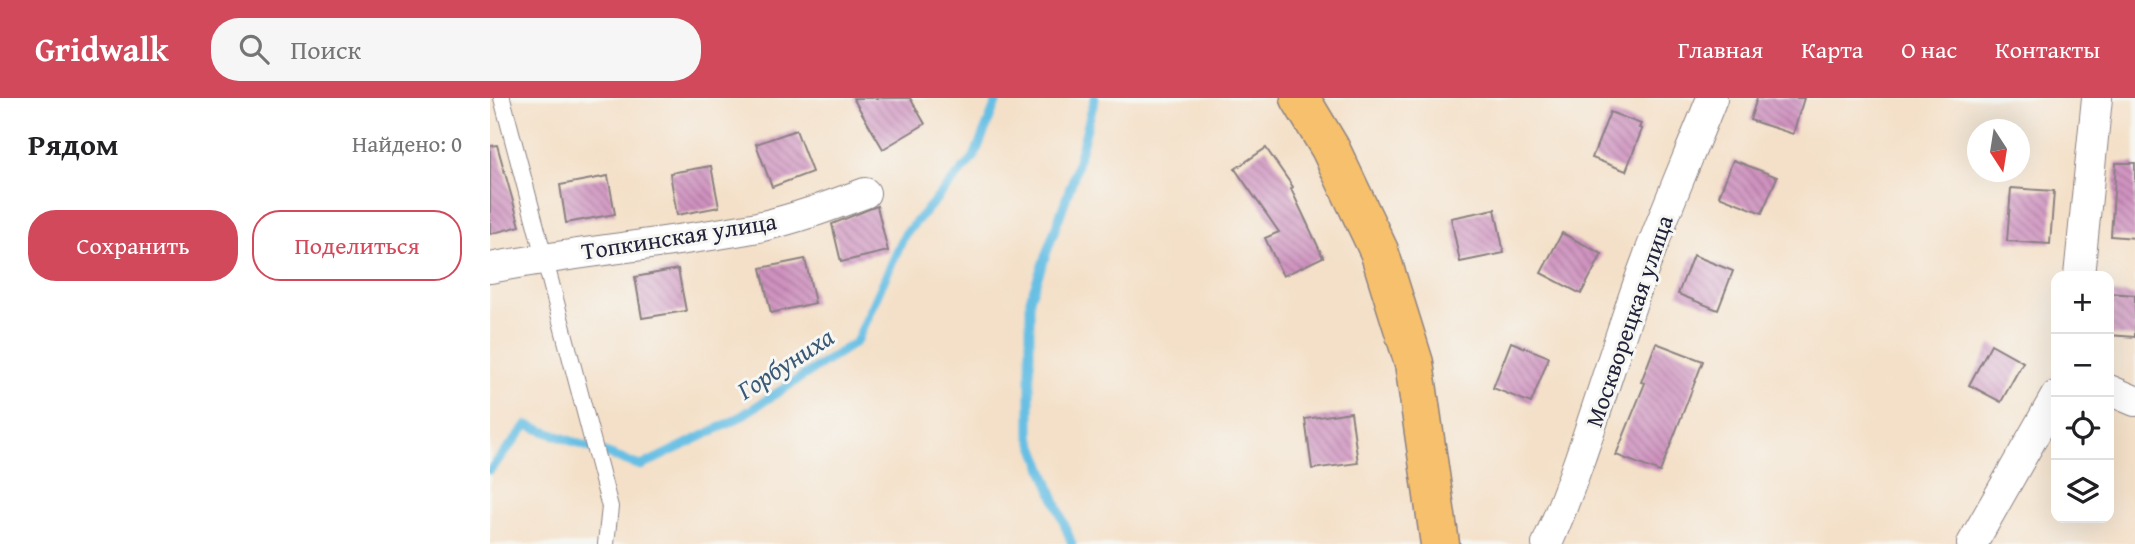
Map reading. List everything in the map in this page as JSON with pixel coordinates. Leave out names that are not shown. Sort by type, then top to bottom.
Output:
[{"type":"main road","points":[[1300,98],[1330,148],[1379,251],[1414,363],[1440,544]]},
{"type":"street","name":"Москворецкая улица","points":[[1547,544],[1577,469],[1633,299],[1712,98]]},
{"type":"street","points":[[2080,271],[2097,98]]},
{"type":"street","name":"Топкинская улица","points":[[490,268],[759,226],[811,213],[865,193]]},
{"type":"street","points":[[2114,392],[2135,401]]},
{"type":"street","points":[[1972,544],[2055,397]]},
{"type":"lane","points":[[502,98],[610,507],[606,544]]},
{"type":"building","points":[[853,98],[910,98],[925,124],[883,149]]},
{"type":"building","points":[[1757,98],[1804,98],[1793,134],[1750,120]]},
{"type":"building","points":[[1610,112],[1641,124],[1639,128],[1642,129],[1626,171],[1592,158]]},
{"type":"building","points":[[796,130],[812,172],[772,187],[756,144]]},
{"type":"building","points":[[497,145],[520,226],[490,234],[490,146]]},
{"type":"building","points":[[1266,148],[1293,187],[1291,189],[1323,257],[1283,276],[1265,238],[1279,232],[1235,169]]},
{"type":"building","points":[[1733,160],[1777,177],[1762,213],[1719,196]]},
{"type":"building","points":[[2116,163],[2135,163],[2135,238],[2111,236]]},
{"type":"building","points":[[711,166],[719,207],[677,215],[670,173]]},
{"type":"building","points":[[608,176],[615,214],[566,223],[560,185]]},
{"type":"building","points":[[2011,188],[2054,191],[2050,244],[2007,241]]},
{"type":"building","points":[[877,206],[888,251],[841,262],[832,224]]},
{"type":"building","points":[[1495,209],[1504,253],[1460,262],[1451,218]]},
{"type":"building","points":[[1562,233],[1602,254],[1581,294],[1541,273]]},
{"type":"building","points":[[1693,255],[1733,271],[1718,310],[1678,294]]},
{"type":"building","points":[[805,259],[815,303],[771,313],[761,268]]},
{"type":"building","points":[[678,269],[686,311],[642,318],[635,277]]},
{"type":"building","points":[[2114,293],[2135,295],[2135,337],[2114,335]]},
{"type":"building","points":[[1511,342],[1549,357],[1531,403],[1493,388]]},
{"type":"building","points":[[1656,343],[1703,361],[1660,472],[1616,455],[1645,383],[1641,382]]},
{"type":"building","points":[[1991,344],[2023,362],[2001,402],[1969,385]]},
{"type":"building","points":[[1351,412],[1358,463],[1312,469],[1305,419]]},
{"type":"waterway","name":"Горбуниха","points":[[490,470],[527,425],[641,466],[735,420],[856,342],[905,234],[974,157],[998,98]]},
{"type":"waterway","name":"Горбуниха","points":[[1072,544],[1030,435],[1030,299],[1073,179],[1095,98]]}]
